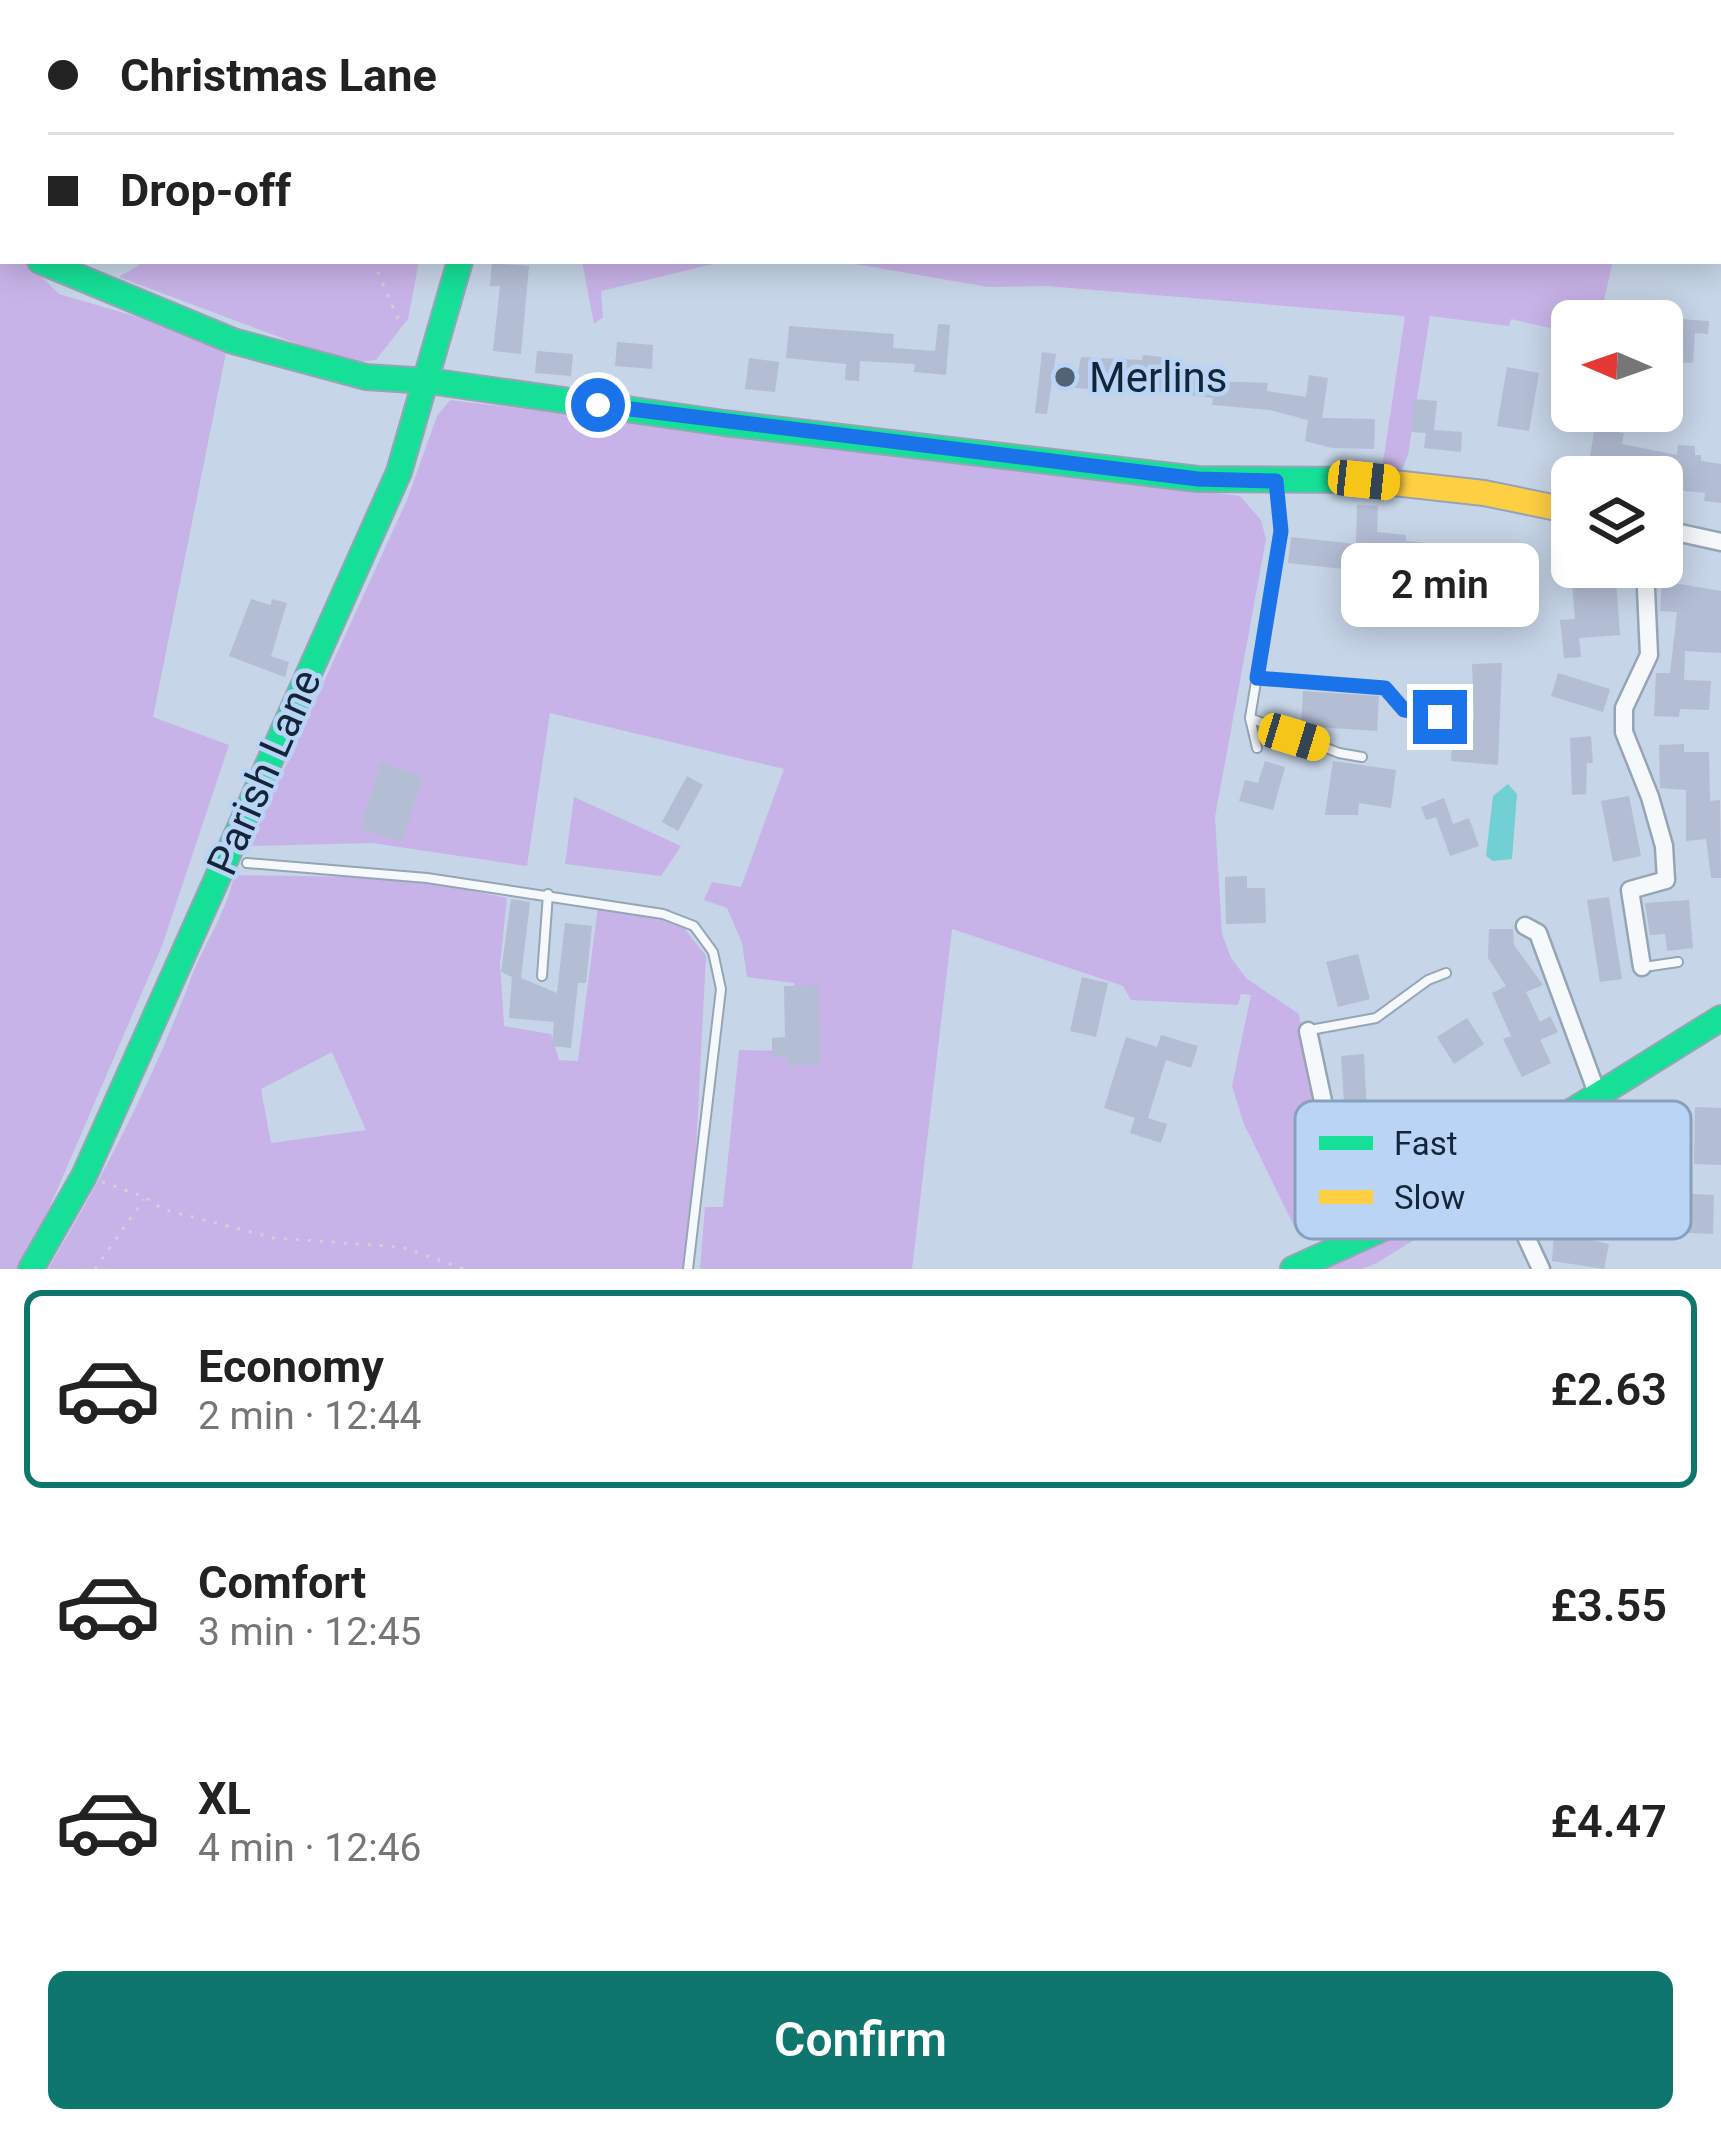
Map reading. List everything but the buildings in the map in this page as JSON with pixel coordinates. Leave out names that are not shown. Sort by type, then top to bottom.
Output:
[{"type":"street","points":[[47,264],[233,341],[366,377],[431,372],[724,423],[1198,479],[1364,480],[1551,507]]},
{"type":"street","name":"Parish Lane","points":[[31,1269],[84,1176],[399,472],[459,264]]},
{"type":"street","points":[[1683,534],[1721,542]]},
{"type":"street","points":[[1642,967],[1630,890],[1666,880],[1655,813],[1624,732],[1624,708],[1649,655],[1646,588]]},
{"type":"street","points":[[1525,926],[1538,933],[1597,1093]]},
{"type":"street","points":[[1584,1101],[1721,1019]]},
{"type":"street","points":[[1308,1031],[1323,1101]]},
{"type":"street","points":[[1293,1269],[1359,1239]]},
{"type":"street","points":[[1526,1239],[1541,1269]]},
{"type":"lane","points":[[1257,748],[1250,718],[1281,531],[1276,481]]},
{"type":"lane","points":[[1257,678],[1385,688],[1404,710],[1440,717]]},
{"type":"lane","points":[[1250,718],[1339,753],[1362,757]]},
{"type":"lane","points":[[248,863],[332,867],[548,894],[663,914],[694,926],[713,952],[721,989],[688,1269]]},
{"type":"lane","points":[[542,976],[548,894]]},
{"type":"lane","points":[[1642,967],[1678,962]]},
{"type":"lane","points":[[1308,1031],[1376,1018],[1428,980],[1446,973]]},
{"type":"path","points":[[374,264],[418,364],[431,372]]},
{"type":"path","points":[[84,1176],[146,1197],[162,1209],[274,1238],[401,1247],[464,1269]]},
{"type":"path","points":[[95,1269],[146,1197]]},
{"type":"path","points":[[1372,1269],[1426,1239]]},
{"type":"shaded area","points":[[0,264],[28,264],[59,294],[220,341],[226,353],[153,717],[229,745],[162,946],[23,1269],[0,1269]]},
{"type":"shaded area","points":[[141,264],[418,264],[408,319],[376,360],[349,363],[119,277]]},
{"type":"shaded area","points":[[583,264],[713,264],[601,291],[603,317],[594,324]]},
{"type":"shaded area","points":[[855,264],[1612,264],[1604,300],[1551,300],[1551,328],[1511,319],[1509,326],[1430,316],[1408,455],[1401,472],[1382,469],[1405,316],[1047,286],[988,287]]},
{"type":"shaded area","points":[[450,400],[1240,496],[1261,520],[1266,539],[1215,817],[1222,934],[1231,958],[1247,979],[1299,1014],[1313,1101],[1295,1101],[1295,1226],[1244,1124],[1232,1086],[1251,995],[1241,994],[1238,1005],[1131,1000],[1123,986],[952,929],[912,1269],[700,1269],[705,1207],[723,1207],[739,1050],[792,1051],[798,992],[794,983],[747,977],[742,943],[727,908],[704,900],[712,882],[741,887],[784,769],[550,713],[527,866],[372,843],[249,846],[407,500],[437,416]]},
{"type":"shaded area","points":[[1508,784],[1517,794],[1512,859],[1493,861],[1486,856],[1493,796]]},
{"type":"shaded area","points":[[574,797],[681,846],[661,876],[565,864]]},
{"type":"shaded area","points":[[234,875],[410,878],[507,898],[500,964],[504,1026],[551,1034],[559,1060],[578,1061],[598,906],[669,909],[706,956],[693,1209],[683,1269],[48,1269],[144,1091]],"holes":[[[332,1052],[366,1130],[271,1143],[261,1089]]]},
{"type":"shaded area","points":[[1379,1239],[1415,1239],[1362,1269],[1325,1269]]},
{"type":"traffic: fast","points":[[47,264],[233,341],[366,377],[429,381],[724,423],[1198,479],[1367,480]]},
{"type":"traffic: fast","points":[[31,1269],[84,1176],[399,472],[459,264]]},
{"type":"traffic: fast","points":[[1588,1101],[1721,1018]]},
{"type":"traffic: fast","points":[[1293,1269],[1359,1239]]},
{"type":"traffic: slow","points":[[1367,480],[1484,493],[1551,507]]},
{"type":"place","name":"Merlins","points":[[1065,377]]},
{"type":"route","points":[[598,405],[1198,479],[1276,481],[1281,531],[1257,678],[1385,688],[1404,710],[1440,717]]}]
